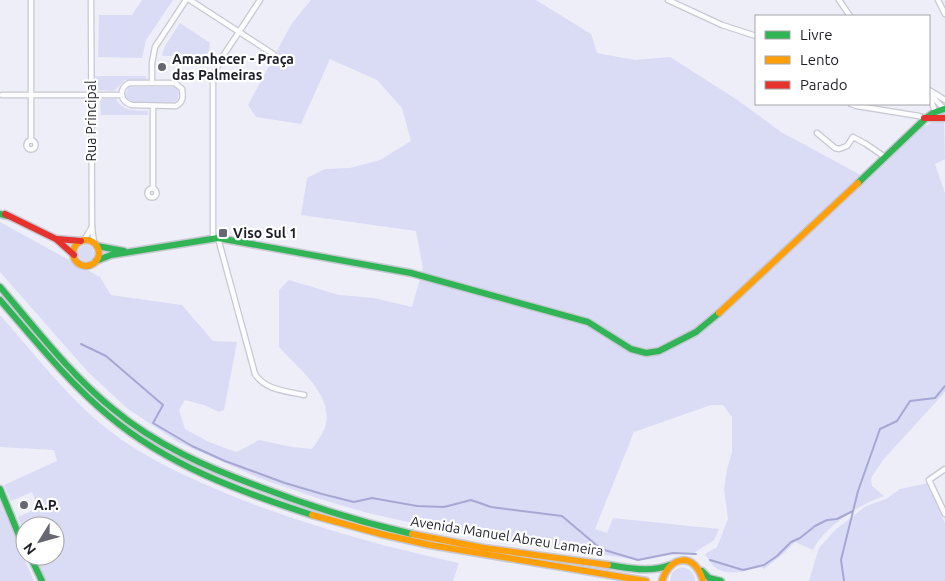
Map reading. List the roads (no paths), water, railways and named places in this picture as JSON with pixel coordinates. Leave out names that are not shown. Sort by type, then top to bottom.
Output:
[{"type":"main road","points":[[0,213],[56,239],[74,255],[78,262],[85,265],[112,255],[140,252],[215,238],[411,274],[588,322],[631,349],[652,353],[669,347],[696,332],[726,307],[924,118],[944,109],[943,114],[945,118],[924,118]]},
{"type":"main road","points":[[56,239],[82,241],[128,252]]},
{"type":"main road","points":[[74,255],[76,246],[82,241]]},
{"type":"main road","points":[[96,244],[99,255],[96,261]]},
{"type":"main road","name":"Avenida Manuel Abreu Lameira","points":[[0,287],[79,377],[113,409],[164,445],[225,474],[309,506],[416,535],[462,544],[635,569],[657,570],[679,560],[684,560],[694,563],[701,570]]},
{"type":"main road","name":"Avenida Manuel Abreu Lameira","points":[[0,300],[72,382],[108,416],[158,451],[220,481],[269,501],[312,515],[414,542],[482,556],[646,581]]},
{"type":"main road","points":[[0,489],[15,525]]},
{"type":"main road","points":[[662,581],[665,570],[670,565]]},
{"type":"main road","points":[[32,566],[37,581]]},
{"type":"main road","points":[[34,566],[42,581]]},
{"type":"main road","points":[[701,570],[703,581]]},
{"type":"main road","points":[[701,570],[710,578],[721,581]]},
{"type":"street","points":[[31,0],[31,140]]},
{"type":"street","name":"Rua Principal","points":[[90,0],[92,227],[96,244]]},
{"type":"street","points":[[152,82],[152,63],[155,47],[186,0]]},
{"type":"street","points":[[190,0],[273,54]]},
{"type":"street","points":[[260,0],[221,59],[213,77],[215,238],[254,374],[270,387],[304,395]]},
{"type":"street","points":[[839,0],[849,15]]},
{"type":"street","points":[[938,0],[945,14]]},
{"type":"street","points":[[671,1],[722,25],[755,36]]},
{"type":"street","points":[[152,82],[178,84],[182,88],[183,99],[180,104],[176,106],[132,106],[125,103],[122,95],[124,86],[129,83],[152,82]]},
{"type":"street","points":[[930,93],[945,100]]},
{"type":"street","points":[[930,94],[944,109]]},
{"type":"street","points":[[2,96],[122,95]]},
{"type":"street","points":[[930,96],[935,112]]},
{"type":"street","points":[[854,105],[924,118]]},
{"type":"street","points":[[153,106],[153,188]]},
{"type":"street","points":[[816,133],[839,149],[847,146],[854,137],[885,157]]},
{"type":"street","points":[[82,241],[92,227]]},
{"type":"street","points":[[945,469],[929,480],[945,514]]},
{"type":"waterway","points":[[81,344],[106,356],[163,405],[153,423],[192,446],[225,461],[285,483],[354,502],[372,498],[417,506],[444,507],[471,500],[491,507],[562,516],[601,549],[638,560],[673,553],[696,554]]},
{"type":"waterway","points":[[844,581],[841,560],[858,491],[880,429],[897,421],[910,401],[935,398],[945,386]]},
{"type":"waterway","points":[[710,560],[743,570],[764,565],[777,556],[791,542],[800,538],[815,526],[827,520],[837,519],[853,511]]},
{"type":"place","name":"Amanhecer - Praça das Palmeiras","points":[[162,67]]},
{"type":"place","name":"Viso Sul 1","points":[[223,233]]},
{"type":"place","name":"A.P.","points":[[24,505]]}]
